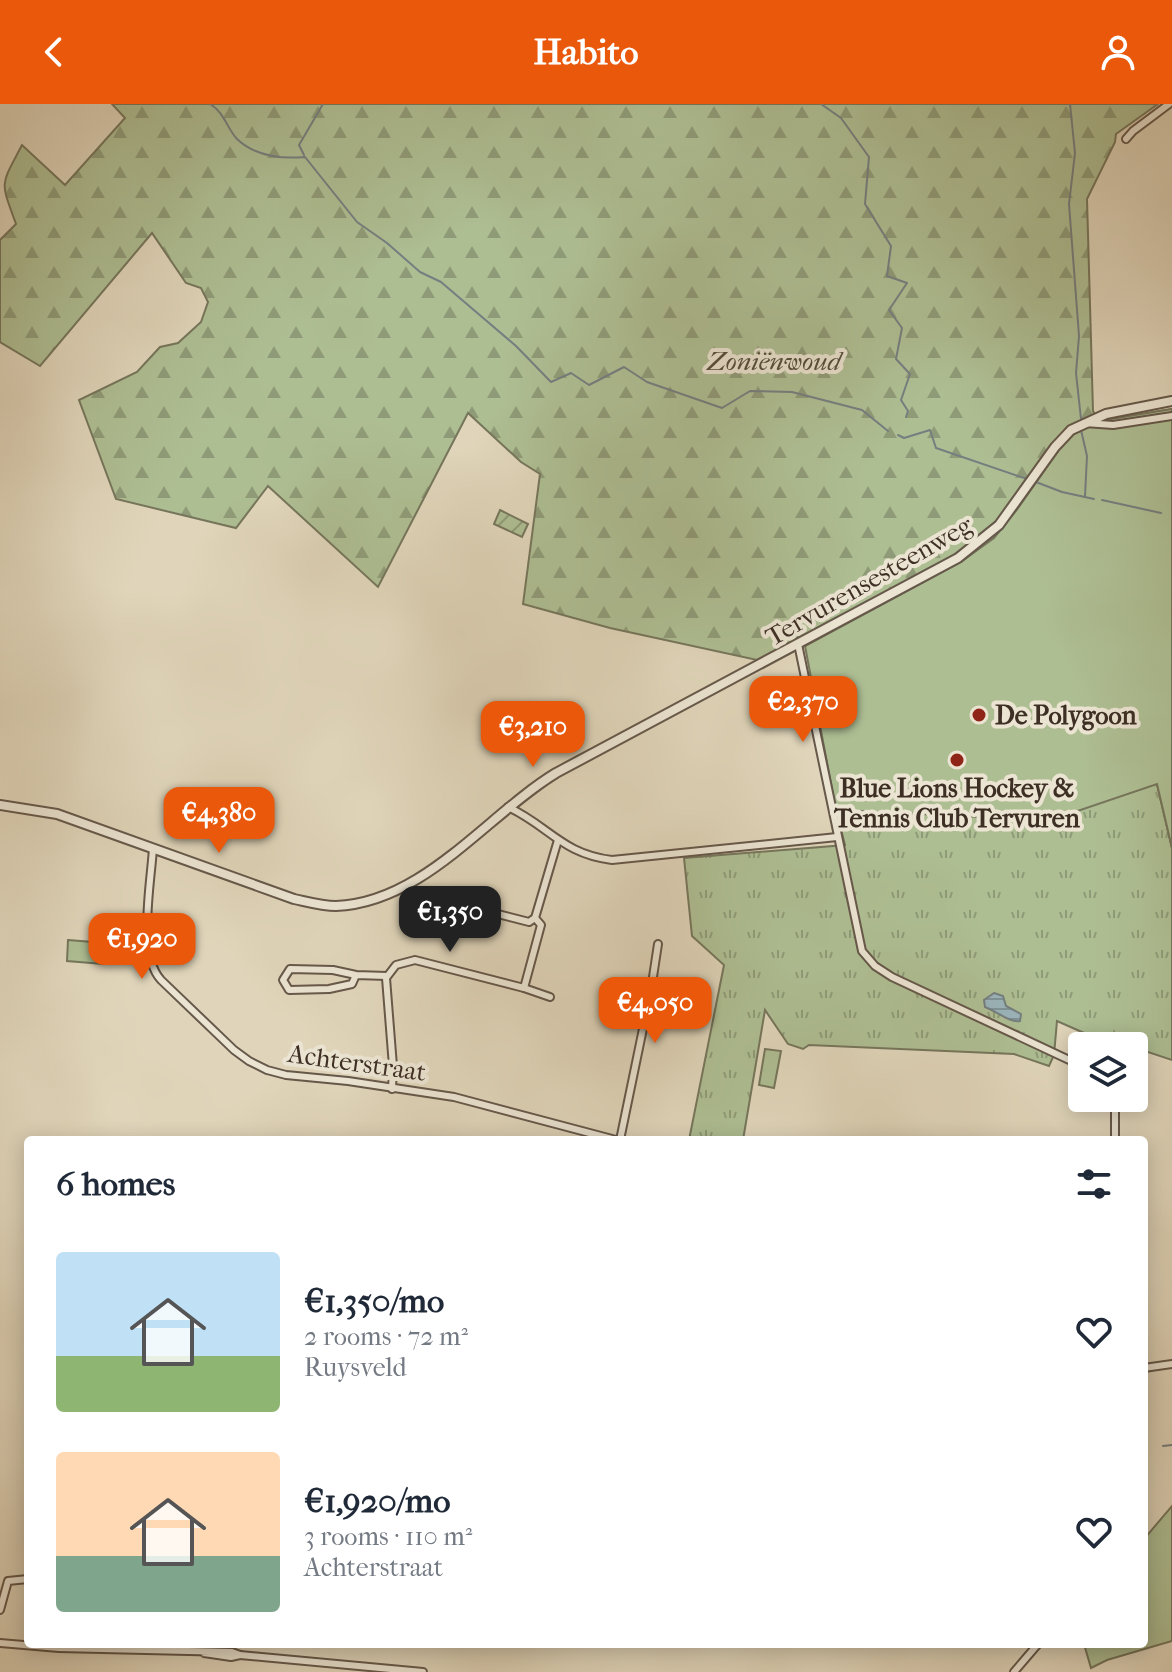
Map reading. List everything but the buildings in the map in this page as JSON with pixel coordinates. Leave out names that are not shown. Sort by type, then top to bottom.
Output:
[{"type":"street","points":[[1126,139],[1169,104]]},
{"type":"street","name":"Tervurensesteenweg","points":[[0,805],[57,814],[294,899],[334,906],[355,904],[387,894],[429,871],[508,806],[556,773],[958,558],[990,534],[1071,430],[1106,414],[1172,401]]},
{"type":"street","points":[[1083,423],[1113,425],[1172,416]]},
{"type":"street","points":[[798,644],[862,951],[875,966],[1068,1059]]},
{"type":"street","points":[[508,806],[558,840],[590,857],[612,860],[837,837]]},
{"type":"street","points":[[490,912],[529,922],[535,918],[558,840]]},
{"type":"street","name":"Achterstraat","points":[[153,848],[148,945],[151,965],[161,980],[234,1050],[267,1070],[286,1075],[454,1097],[603,1136]]},
{"type":"street","points":[[524,988],[541,925],[535,918]]},
{"type":"street","points":[[619,1136],[658,944]]},
{"type":"street","points":[[392,1089],[393,1066],[385,988],[387,976],[396,965],[415,960],[550,997]]},
{"type":"street","points":[[356,975],[352,984],[329,989],[289,990],[283,980],[290,969],[387,976]]},
{"type":"street","points":[[1115,1112],[1115,1136]]},
{"type":"street","points":[[1148,1367],[1172,1364]]},
{"type":"street","points":[[0,1610],[8,1581],[24,1579]]},
{"type":"street","points":[[0,1643],[24,1645]]},
{"type":"street","points":[[59,1648],[240,1655],[423,1672]]},
{"type":"street","points":[[1014,1672],[1035,1648]]},
{"type":"green space","name":"Zoniënwoud","points":[[112,104],[1158,104],[1116,134],[1087,199],[1093,411],[1099,421],[1172,409],[1172,848],[1157,784],[947,560],[757,660],[610,628],[523,604],[540,474],[521,462],[468,413],[378,587],[268,486],[236,528],[116,499],[79,400],[137,372],[160,347],[178,343],[201,322],[208,302],[201,288],[186,283],[152,233],[40,366],[0,342],[0,240],[16,224],[5,191],[6,177],[22,145],[65,185],[125,118]]},
{"type":"green space","name":"De Polygoon","points":[[1172,409],[1172,848],[1157,784],[1051,820],[836,810],[805,646],[961,562],[994,538],[1074,434],[1099,421]]},
{"type":"green space","points":[[500,510],[528,524],[522,537],[494,524]]},
{"type":"green space","points":[[1157,784],[1172,848],[1172,1060],[1148,1052],[1148,1032],[1082,1032],[1057,1021],[1054,1055],[1049,1066],[1014,1054],[809,1045],[803,1049],[788,1044],[765,1010],[744,1136],[690,1136],[724,965],[692,936],[684,858],[845,845],[836,810],[1051,820],[1143,785]]},
{"type":"green space","points":[[68,940],[105,943],[103,964],[67,961]]},
{"type":"green space","points":[[765,1049],[781,1051],[774,1088],[759,1085]]},
{"type":"green space","points":[[1172,1506],[1172,1641],[1107,1660],[1091,1668],[1085,1648],[1148,1648],[1148,1534]]},
{"type":"water","points":[[994,993],[1003,996],[1006,1006],[1021,1014],[1020,1021],[1007,1019],[985,1007],[984,1000]]},
{"type":"waterway","points":[[210,104],[244,145],[278,157],[305,157],[357,222],[420,272],[441,282],[516,346],[551,382],[571,373],[589,385],[624,367],[647,382],[722,408],[750,391],[792,392],[862,410],[888,431]]},
{"type":"waterway","points":[[304,155],[299,145],[323,104]]},
{"type":"waterway","points":[[821,104],[841,118],[869,157],[865,204],[891,246],[887,276],[907,283],[889,310],[902,328],[896,359],[910,374],[901,400],[908,411],[906,417]]},
{"type":"waterway","points":[[1070,104],[1075,153],[1069,204],[1079,336],[1076,373],[1081,419]]},
{"type":"waterway","points":[[898,435],[904,438],[930,430],[936,448],[1027,479]]},
{"type":"waterway","points":[[1081,430],[1087,456],[1085,496]]},
{"type":"waterway","points":[[1036,482],[1094,499]]},
{"type":"waterway","points":[[1102,500],[1161,513]]},
{"type":"waterway","points":[[1163,1446],[1172,1445]]},
{"type":"place","name":"De Polygoon","points":[[979,715]]},
{"type":"place","name":"Blue Lions Hockey & Tennis Club Tervuren","points":[[957,760]]}]
